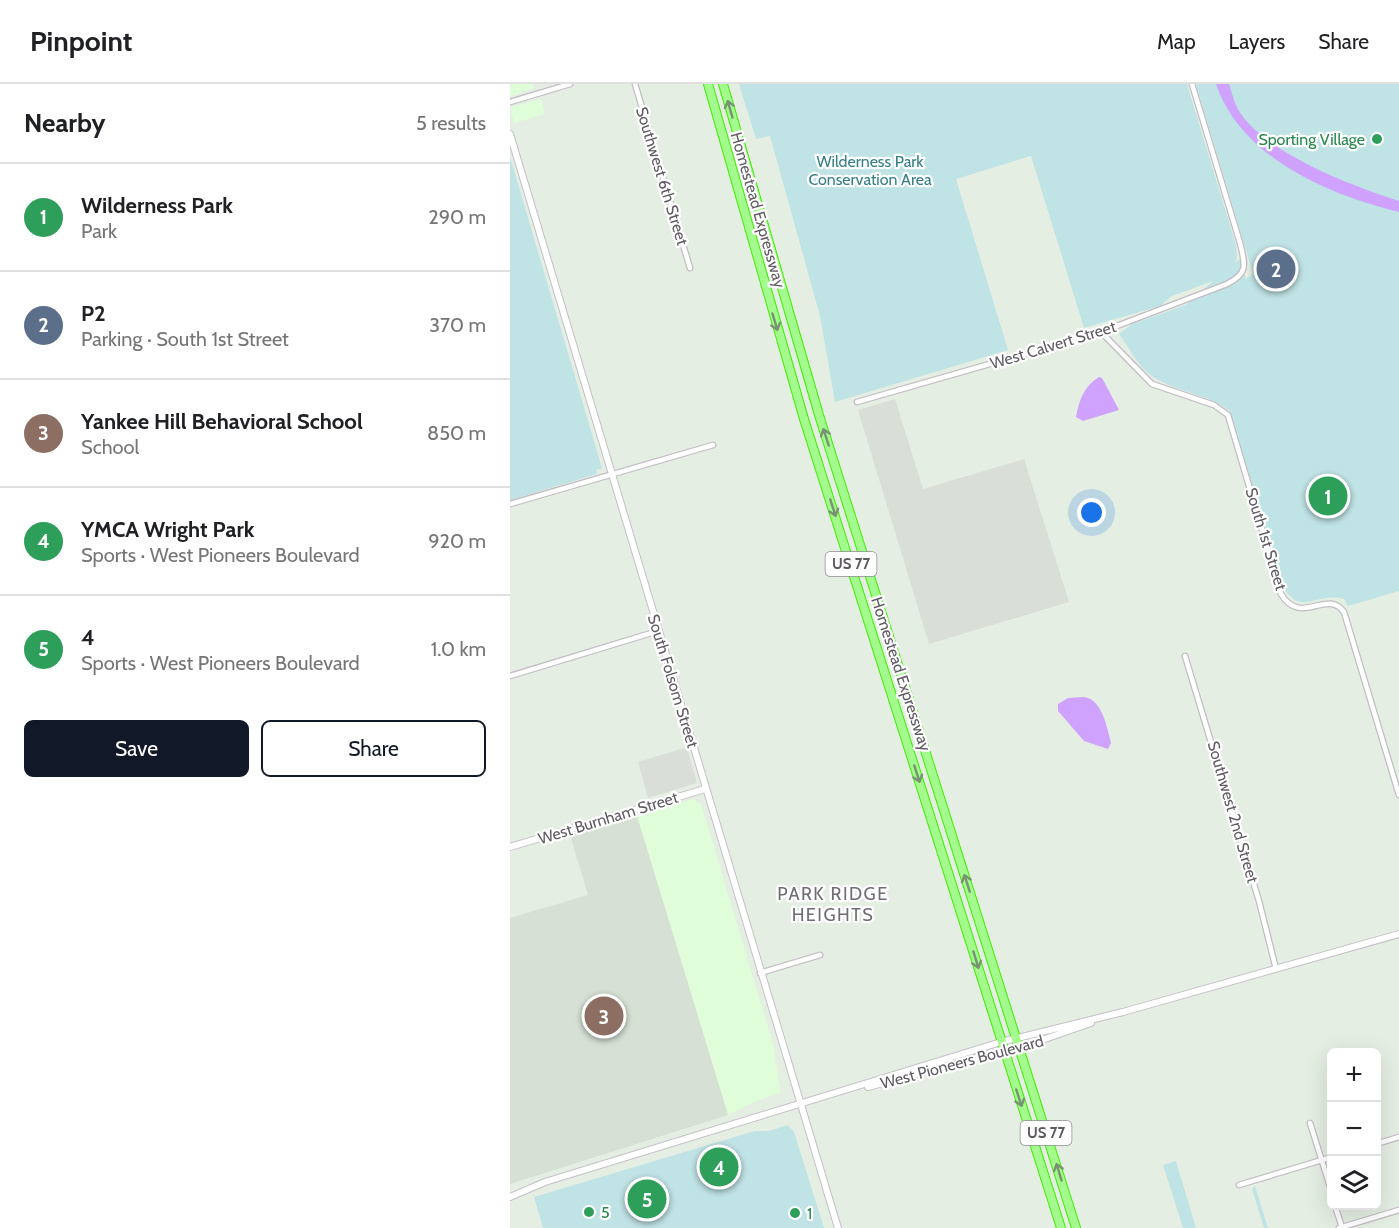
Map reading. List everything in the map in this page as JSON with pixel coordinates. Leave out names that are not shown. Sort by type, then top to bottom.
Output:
[{"type":"highway","name":"Homestead Expressway","points":[[708,84],[804,419],[1061,1228]]},
{"type":"highway","name":"Homestead Expressway","points":[[723,84],[819,415],[1076,1228]]},
{"type":"main road","name":"South Folsom Street","points":[[510,134],[799,1105],[838,1228]]},
{"type":"main road","name":"West Burnham Street","points":[[510,847],[705,789]]},
{"type":"main road","name":"West Pioneers Boulevard","points":[[510,1197],[545,1182],[799,1105],[1399,934]]},
{"type":"street","points":[[510,102],[570,84]]},
{"type":"street","name":"Southwest 6th Street","points":[[635,84],[690,268]]},
{"type":"street","name":"West Calvert Street","points":[[857,402],[1101,332],[1227,284],[1244,272],[1240,243],[1192,84]]},
{"type":"street","name":"South 1st Street","points":[[1101,332],[1152,384],[1214,405],[1228,415],[1285,600],[1294,607],[1304,609],[1334,603],[1344,612],[1399,795]]},
{"type":"street","points":[[510,504],[713,445]]},
{"type":"street","points":[[510,676],[658,631]]},
{"type":"street","name":"Southwest 2nd Street","points":[[1185,656],[1255,888],[1276,969]]},
{"type":"street","points":[[760,973],[820,955]]},
{"type":"street","points":[[1310,1123],[1327,1176]]},
{"type":"street","points":[[1381,1143],[1399,1137]]},
{"type":"street","points":[[1239,1185],[1327,1158]]},
{"type":"street","points":[[1336,1210],[1341,1228],[1399,1210]]},
{"type":"shaded area","points":[[510,84],[533,84],[534,88],[510,96]]},
{"type":"shaded area","points":[[1216,84],[1229,84],[1241,114],[1271,143],[1291,156],[1336,178],[1399,201],[1399,212],[1372,205],[1317,184],[1266,153],[1245,133],[1228,110]]},
{"type":"shaded area","points":[[541,99],[545,114],[514,123],[510,108]]},
{"type":"shaded area","points":[[1099,377],[1102,378],[1119,410],[1083,421],[1076,417],[1081,399],[1086,389]]},
{"type":"shaded area","points":[[895,399],[923,489],[1024,459],[1069,602],[929,644],[858,410]]},
{"type":"shaded area","points":[[1083,697],[1095,702],[1103,714],[1111,743],[1108,749],[1084,741],[1058,711],[1058,704],[1068,698]]},
{"type":"shaded area","points":[[687,747],[697,783],[648,798],[638,762]]},
{"type":"shaded area","points":[[693,799],[701,804],[773,1044],[781,1093],[758,1100],[728,1115],[637,816]]},
{"type":"shaded area","points":[[637,816],[728,1115],[510,1184],[510,918],[588,895],[570,835]]},
{"type":"green space","name":"Wilderness Park Conservation Area","points":[[739,84],[1187,84],[1236,245],[1235,263],[1240,259],[1246,279],[1253,274],[1196,84],[1399,84],[1399,591],[1348,606],[1344,599],[1334,597],[1302,602],[1288,594],[1281,584],[1230,411],[1212,401],[1153,377],[1138,362],[1119,334],[1132,324],[1186,305],[1213,281],[1172,296],[1160,306],[1084,328],[1031,156],[956,179],[1008,350],[835,402],[820,316],[770,136],[756,139]]},
{"type":"green space","points":[[510,157],[602,468],[596,470],[597,474],[510,500]]},
{"type":"green space","points":[[788,1125],[794,1132],[824,1228],[543,1228],[534,1197],[755,1131],[769,1131]]},
{"type":"green space","points":[[1176,1161],[1196,1228],[1183,1228],[1163,1165]]},
{"type":"green space","points":[[1255,1186],[1268,1228],[1264,1228],[1252,1189]]},
{"type":"place","name":"Sporting Village","points":[[1377,139]]},
{"type":"place","name":"P2","points":[[1276,269]]},
{"type":"place","name":"Wilderness Park","points":[[1328,496]]},
{"type":"place","name":"Yankee Hill Behavioral School","points":[[604,1016]]},
{"type":"place","name":"YMCA Wright Park","points":[[719,1167]]},
{"type":"place","name":"4","points":[[647,1199]]},
{"type":"place","name":"5","points":[[589,1212]]},
{"type":"place","name":"1","points":[[795,1213]]},
{"type":"district","name":"PARK RIDGE HEIGHTS","points":[[833,904]]}]
